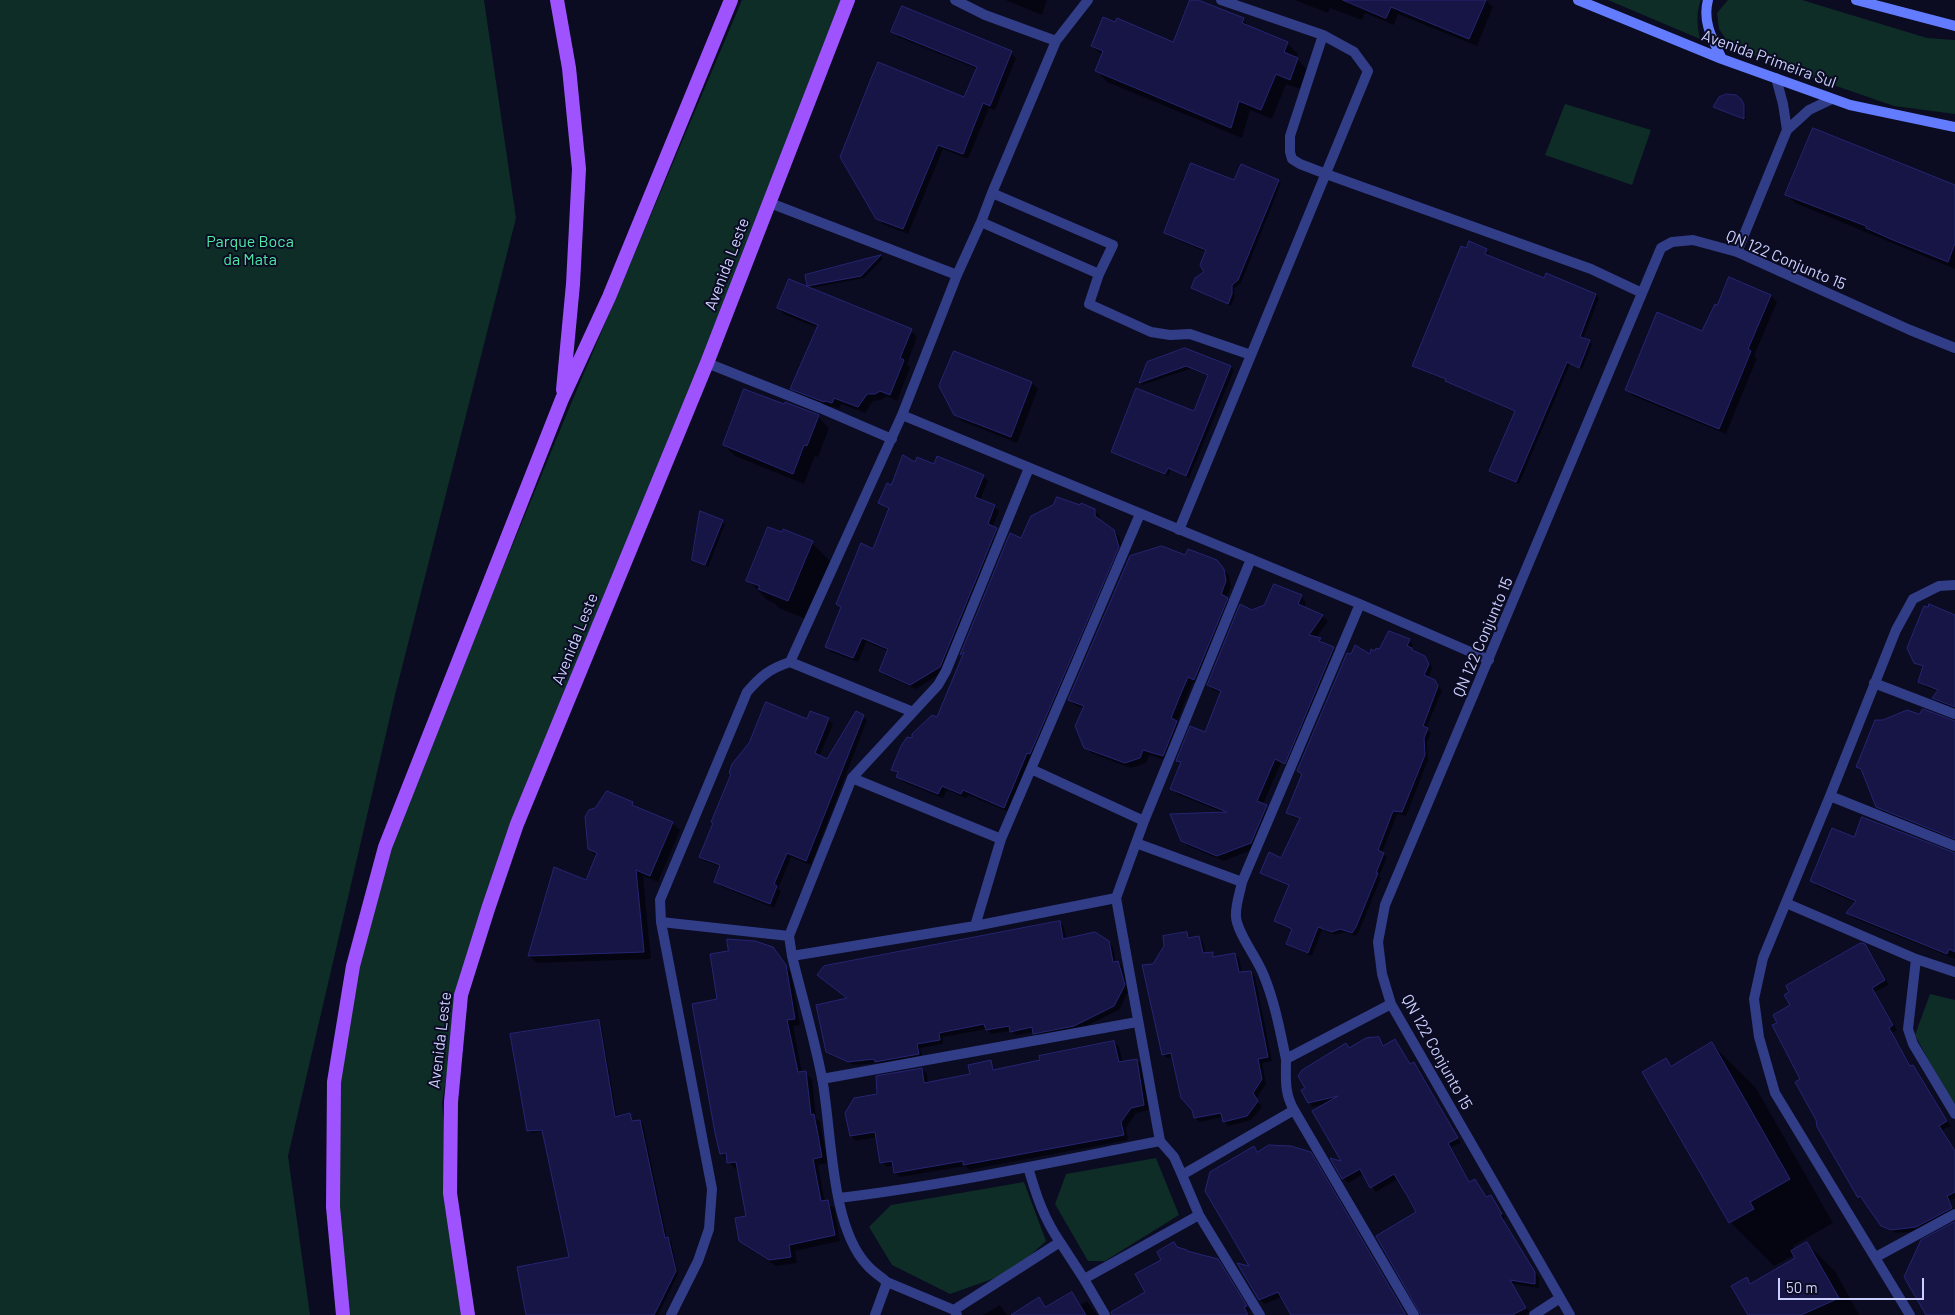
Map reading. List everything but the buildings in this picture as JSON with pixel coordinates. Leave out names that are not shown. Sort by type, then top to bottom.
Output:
[{"type":"main road","points":[[557,0],[569,68],[579,169],[573,284],[562,399]]},
{"type":"main road","points":[[343,1315],[333,1207],[334,1082],[353,966],[385,848],[562,399],[609,298],[731,0]]},
{"type":"main road","name":"Avenida Leste","points":[[468,1315],[450,1192],[451,1102],[461,995],[517,824],[707,363],[848,0]]},
{"type":"main road","name":"Avenida Primeira Sul","points":[[1578,0],[1722,60],[1832,99],[1850,105],[1955,128]]},
{"type":"main road","points":[[1708,0],[1706,15],[1708,30],[1722,60]]},
{"type":"main road","points":[[1856,0],[1955,26]]},
{"type":"street","points":[[955,0],[985,15],[1056,41]]},
{"type":"street","points":[[790,662],[892,439],[957,275],[1056,41],[1088,0]]},
{"type":"street","points":[[1179,530],[1368,71],[1354,52],[1323,35],[1222,0]]},
{"type":"street","points":[[1323,35],[1290,136],[1292,159],[1326,174],[1590,269],[1642,293]]},
{"type":"street","points":[[1776,78],[1784,104],[1787,130]]},
{"type":"street","points":[[1737,252],[1787,130],[1809,110],[1832,99]]},
{"type":"street","points":[[992,193],[1113,245],[1099,274],[1089,304],[1150,332],[1170,335],[1190,334],[1251,355]]},
{"type":"street","points":[[770,203],[957,275]]},
{"type":"street","points":[[981,222],[1099,274]]},
{"type":"street","name":"QN 122 Conjunto 15","points":[[1570,1315],[1391,1004],[1382,974],[1378,942],[1385,906],[1490,660],[1661,248],[1672,242],[1693,240],[1737,252],[1910,330],[1955,348]]},
{"type":"street","points":[[707,363],[892,439]]},
{"type":"street","points":[[902,415],[1360,604],[1490,660]]},
{"type":"street","points":[[1029,468],[946,671],[938,685],[852,778],[789,936],[792,956],[822,1079],[839,1198],[846,1229],[854,1247],[866,1265],[887,1282],[956,1312],[1060,1242]]},
{"type":"street","points":[[975,926],[1001,839],[1140,514]]},
{"type":"street","points":[[1251,559],[1144,821],[1116,898],[1160,1141],[1174,1157],[1199,1215],[1260,1315]]},
{"type":"street","points":[[1910,1315],[1775,1093],[1759,1038],[1754,998],[1763,958],[1896,630],[1913,599],[1938,586],[1955,585]]},
{"type":"street","points":[[1360,604],[1242,882],[1236,916],[1238,927],[1257,958],[1273,1001],[1286,1059],[1285,1086],[1287,1098],[1414,1315]]},
{"type":"street","points":[[671,1315],[698,1261],[709,1229],[712,1189],[661,922],[660,900],[747,692],[763,674],[776,666],[790,662],[913,712]]},
{"type":"street","points":[[1874,683],[1955,714]]},
{"type":"street","points":[[1031,770],[1144,821]]},
{"type":"street","points":[[852,778],[1001,839]]},
{"type":"street","points":[[1830,796],[1955,846]]},
{"type":"street","points":[[1136,843],[1242,882]]},
{"type":"street","points":[[792,956],[975,926],[1116,898]]},
{"type":"street","points":[[1786,902],[1916,959],[1955,972]]},
{"type":"street","points":[[661,922],[789,936]]},
{"type":"street","points":[[1916,959],[1908,1029],[1913,1044],[1955,1114]]},
{"type":"street","points":[[1286,1059],[1391,1004]]},
{"type":"street","points":[[822,1079],[1137,1022]]},
{"type":"street","points":[[1182,1175],[1294,1110]]},
{"type":"street","points":[[839,1198],[885,1192],[1028,1167],[1160,1141]]},
{"type":"street","points":[[1028,1167],[1037,1201],[1051,1229],[1105,1315]]},
{"type":"street","points":[[1876,1257],[1955,1214]]},
{"type":"street","points":[[1084,1279],[1199,1215]]},
{"type":"street","points":[[875,1315],[887,1282]]},
{"type":"street","points":[[1534,1315],[1560,1298]]},
{"type":"green space","name":"Parque Boca da Mata","points":[[0,0],[484,0],[516,218],[395,695],[288,1156],[310,1315],[0,1315]]},
{"type":"green space","points":[[742,0],[854,0],[516,824],[460,995],[442,1103],[461,1286],[468,1315],[338,1315],[331,1082],[387,849],[570,406]]},
{"type":"green space","points":[[1608,0],[1701,0],[1698,10],[1700,39]]},
{"type":"green space","points":[[1728,0],[1802,0],[1927,38],[1955,40],[1955,114],[1894,106],[1731,47],[1719,29],[1717,13]]},
{"type":"green space","points":[[1565,104],[1651,130],[1632,185],[1545,155]]},
{"type":"green space","points":[[1930,994],[1955,1000],[1955,1110],[1915,1035]]},
{"type":"green space","points":[[1156,1158],[1179,1215],[1105,1261],[1088,1261],[1055,1204],[1066,1174]]},
{"type":"green space","points":[[1024,1182],[1046,1241],[1012,1272],[950,1294],[892,1265],[869,1227],[891,1205]]}]
